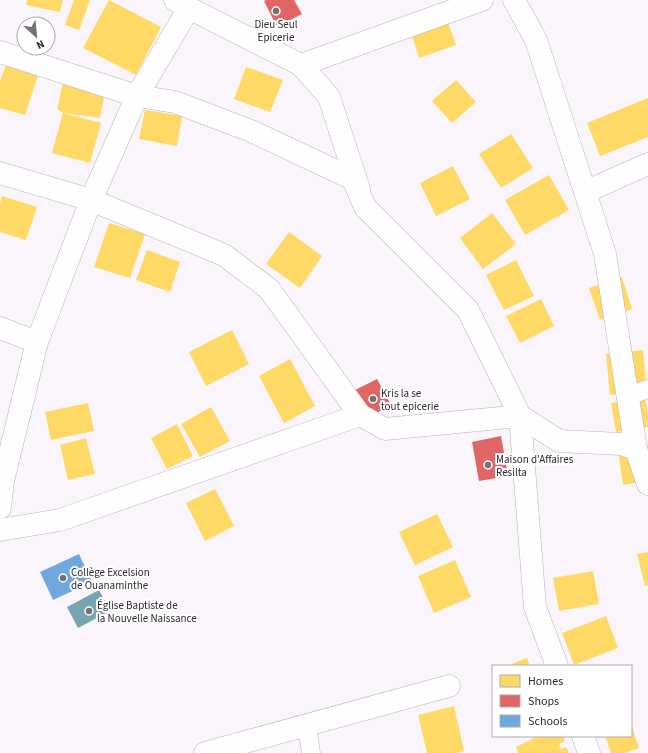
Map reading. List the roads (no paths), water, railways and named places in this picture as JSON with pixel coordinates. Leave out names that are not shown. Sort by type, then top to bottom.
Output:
[{"type":"street","points":[[301,65],[482,0]]},
{"type":"street","points":[[520,2],[536,40],[605,254],[638,393],[636,449],[648,484]]},
{"type":"street","points":[[0,508],[2,480],[37,342],[91,200],[137,96],[182,4],[301,65],[329,97],[365,207]]},
{"type":"street","points":[[0,52],[137,96],[174,102],[251,131],[353,179],[365,207],[468,310],[520,416],[535,607],[557,665]]},
{"type":"street","points":[[585,192],[648,164]]},
{"type":"street","points":[[0,173],[91,200],[224,255],[269,289],[360,416],[386,429],[520,416],[559,441],[621,444],[636,449]]},
{"type":"street","points":[[0,328],[37,342]]},
{"type":"street","points":[[0,530],[60,520],[360,416]]},
{"type":"street","points":[[205,753],[449,686]]},
{"type":"street","points":[[583,737],[589,753]]},
{"type":"lane","points":[[307,726],[311,753]]},
{"type":"place","name":"Dieu Seul Epicerie","points":[[276,11]]},
{"type":"place","name":"Kris la se tout epicerie","points":[[373,399]]},
{"type":"place","name":"Maison d'Affaires Resilta","points":[[488,465]]},
{"type":"place","name":"Collège Excelsion de Ouanaminthe","points":[[63,578]]},
{"type":"place","name":"Église Baptiste de la Nouvelle Naissance","points":[[89,611]]}]
